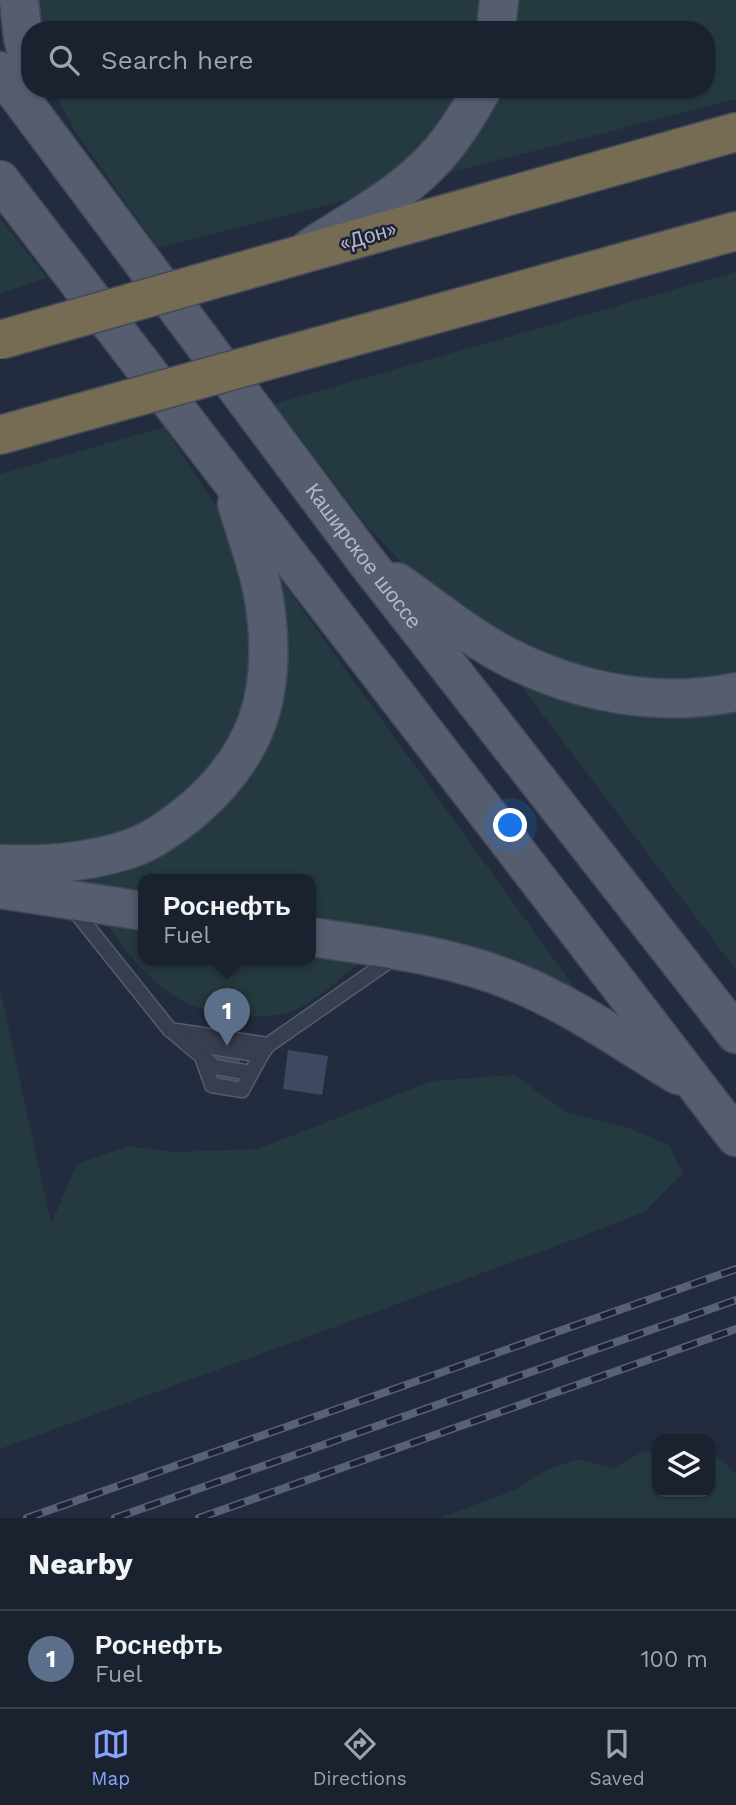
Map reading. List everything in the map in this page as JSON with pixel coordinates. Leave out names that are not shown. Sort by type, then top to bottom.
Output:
[{"type":"highway","name":"«Дон»","points":[[0,340],[736,132]]},
{"type":"highway","points":[[0,435],[736,231]]},
{"type":"main road","points":[[19,0],[21,21]]},
{"type":"main road","points":[[497,21],[499,0]]},
{"type":"main road","name":"Каширское шоссе","points":[[0,71],[366,561],[736,1034]]},
{"type":"main road","points":[[39,98],[48,133]]},
{"type":"main road","points":[[285,260],[403,187],[428,165],[460,126],[477,98]]},
{"type":"main road","points":[[0,180],[736,1137]]},
{"type":"main road","points":[[0,864],[73,862],[134,848],[185,817],[215,791],[237,764],[256,729],[267,681],[268,647],[266,611],[256,564],[229,479]]},
{"type":"main road","points":[[366,561],[497,650],[547,675],[591,689],[672,700],[736,692]]},
{"type":"main road","points":[[0,889],[138,910]]},
{"type":"main road","points":[[316,938],[404,951],[465,965],[514,981],[547,997],[696,1086]]},
{"type":"lane","points":[[66,900],[170,1030],[201,1055],[212,1085],[242,1090],[265,1050],[404,951]]},
{"type":"lane","points":[[170,1030],[265,1050]]},
{"type":"lane","points":[[186,1043],[265,1050]]},
{"type":"green space","points":[[29,0],[486,0],[485,21],[31,21]]},
{"type":"green space","points":[[512,0],[736,0],[736,99],[436,176],[488,98],[715,98],[715,21],[511,21]]},
{"type":"green space","points":[[58,98],[463,98],[441,132],[370,194],[158,248],[75,131]]},
{"type":"green space","points":[[0,218],[47,278],[0,294]]},
{"type":"green space","points":[[736,272],[736,682],[664,688],[534,657],[412,574],[368,527],[274,404]]},
{"type":"green space","points":[[164,427],[227,523],[254,608],[249,708],[199,791],[115,841],[0,853],[0,474]]},
{"type":"green space","points":[[266,559],[581,997],[316,925],[316,874],[138,874],[138,894],[51,880],[259,754]]},
{"type":"green space","points":[[506,666],[736,704],[736,970]]},
{"type":"green space","points":[[103,918],[138,923],[138,964]]},
{"type":"green space","points":[[316,952],[364,959],[300,1008],[278,1015],[242,1016],[196,1007],[177,998],[139,965],[316,965]]},
{"type":"green space","points":[[0,989],[51,1224],[77,1164],[128,1146],[176,1152],[258,1149],[432,1081],[514,1075],[566,1112],[626,1127],[669,1145],[683,1174],[644,1212],[0,1449]]},
{"type":"green space","points":[[645,1451],[652,1453],[652,1497],[715,1497],[715,1457],[718,1457],[736,1473],[736,1518],[439,1518],[515,1490],[545,1471],[578,1459],[613,1468]]},
{"type":"building","points":[[221,1030],[245,1034],[236,1085],[213,1082]]},
{"type":"building","points":[[288,1050],[328,1056],[322,1095],[283,1089]]},
{"type":"railway","points":[[27,1518],[736,1269]]},
{"type":"railway","points":[[115,1518],[736,1300]]},
{"type":"railway","points":[[199,1518],[736,1329]]},
{"type":"place","name":"Роснефть","points":[[227,1046]]}]
